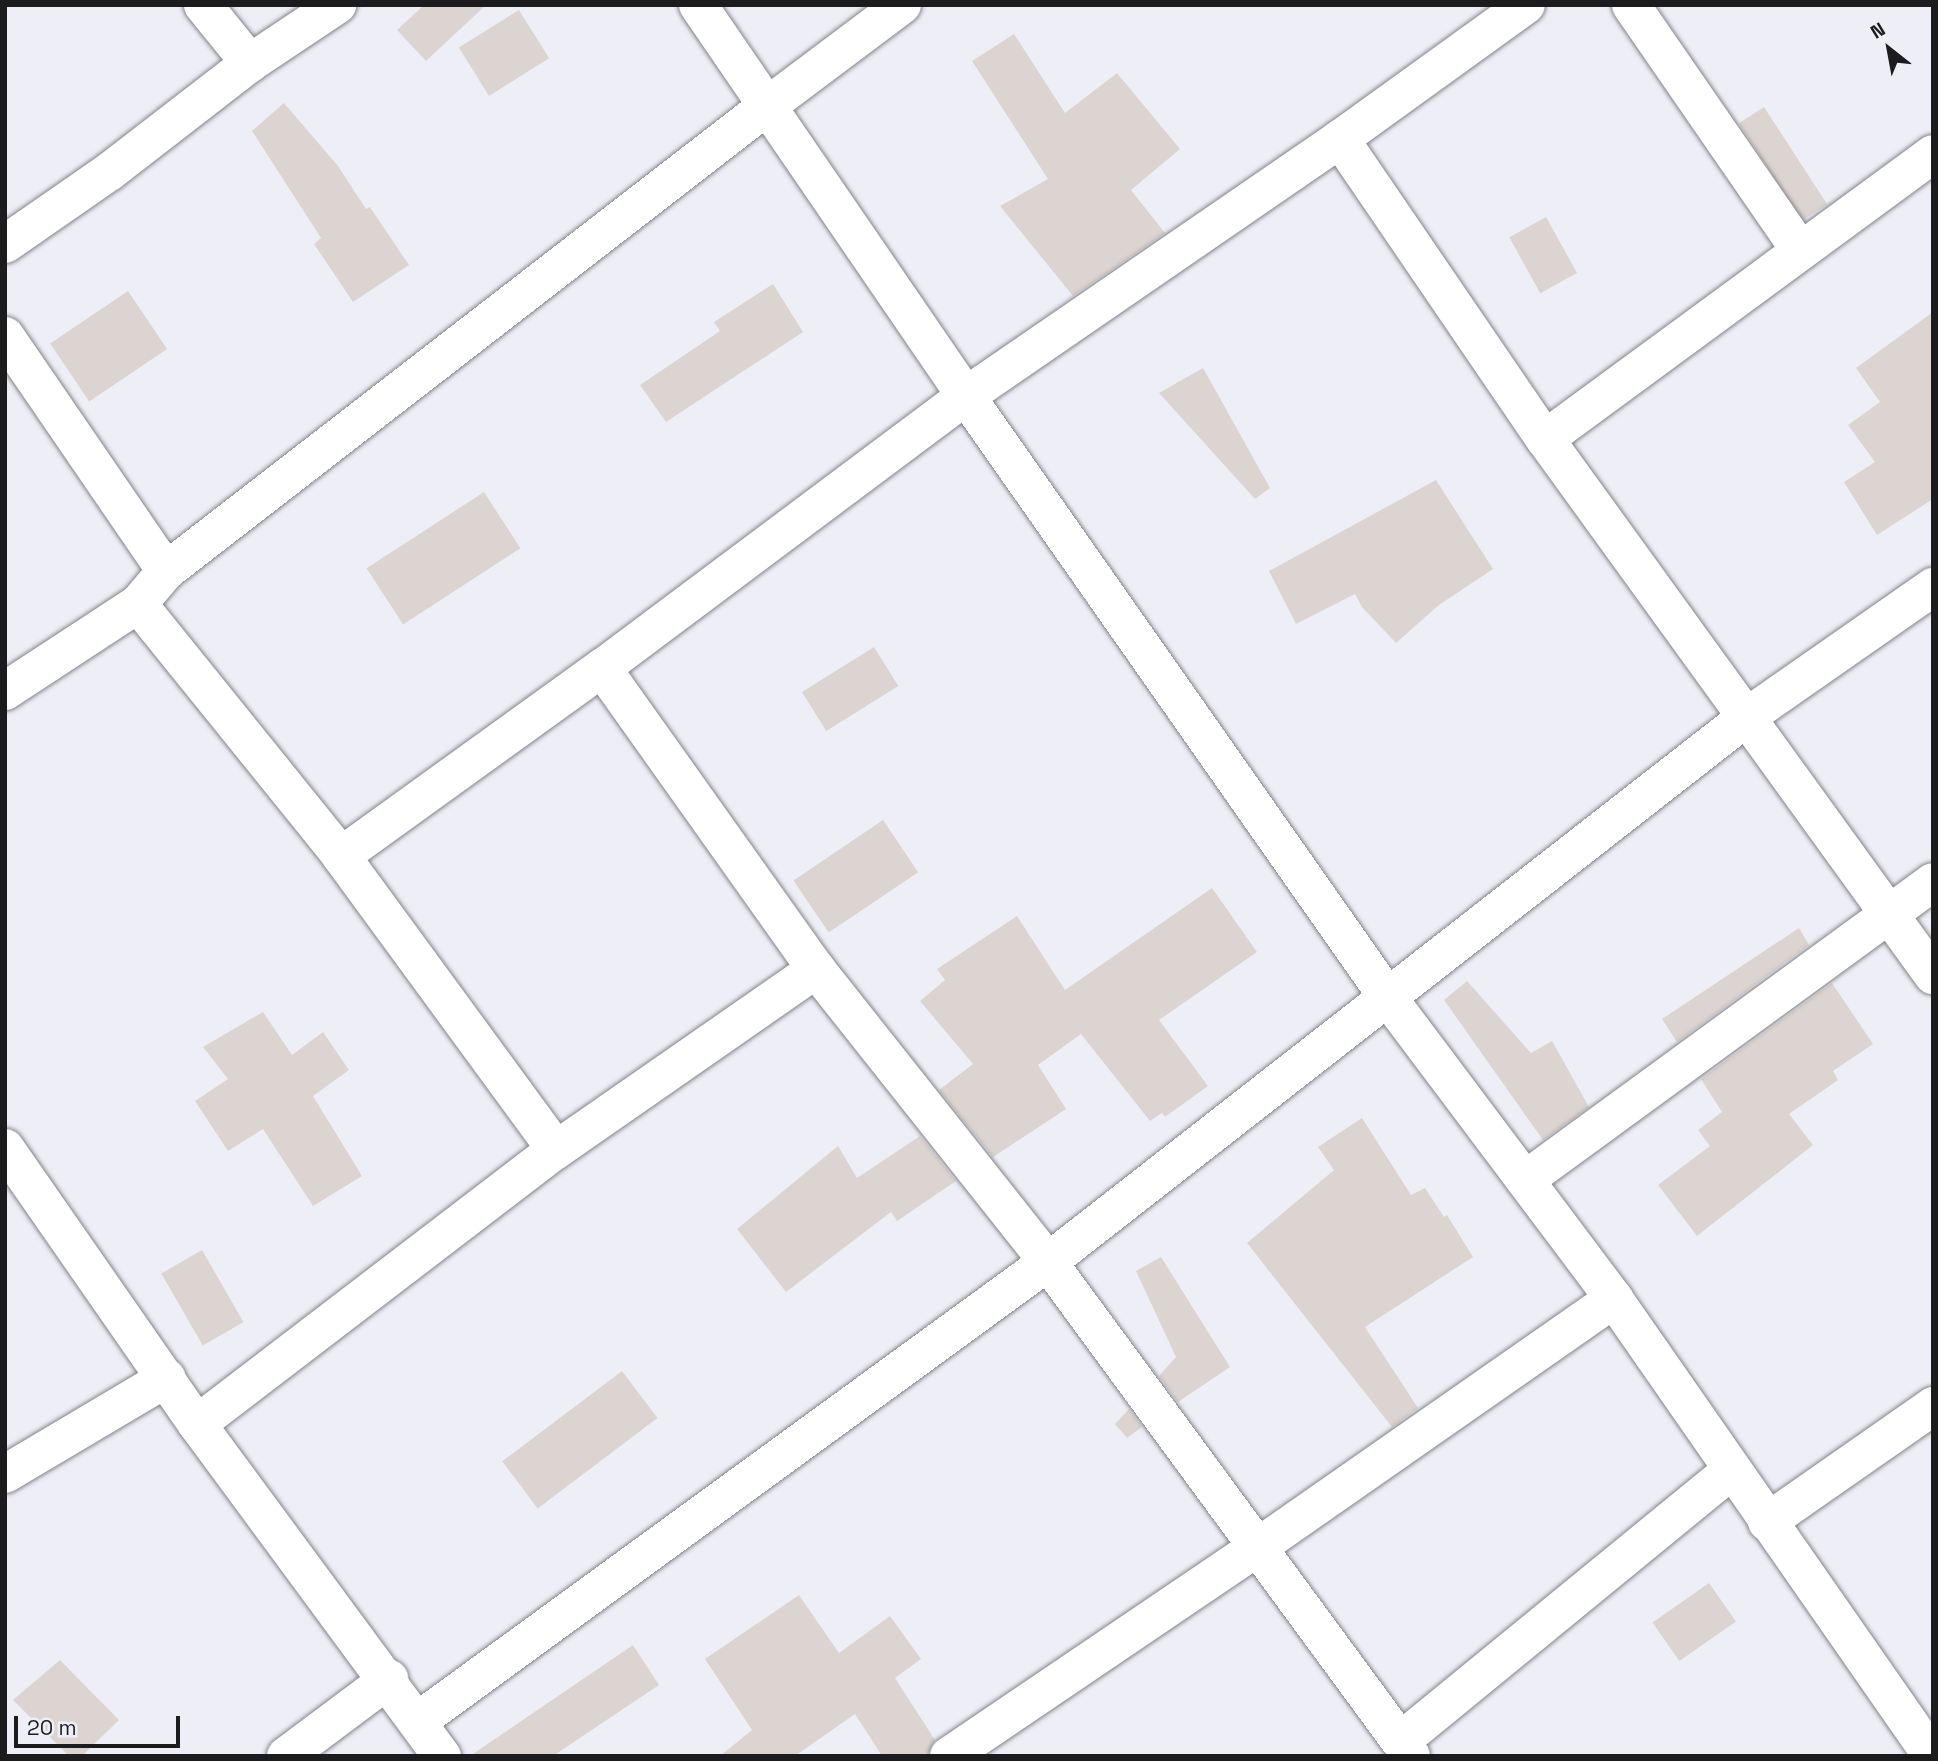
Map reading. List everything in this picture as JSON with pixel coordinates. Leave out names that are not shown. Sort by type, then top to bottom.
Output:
[{"type":"street","points":[[203,5],[250,63]]},
{"type":"street","points":[[5,244],[109,172],[250,63],[337,5]]},
{"type":"street","points":[[698,5],[966,396],[1388,999],[1614,1298],[1932,1756]]},
{"type":"street","points":[[5,691],[138,604],[166,571],[902,5]]},
{"type":"street","points":[[341,856],[602,668],[966,396],[1340,139],[1527,5]]},
{"type":"street","points":[[1631,5],[1800,250]]},
{"type":"street","points":[[1340,139],[1545,439],[1933,975]]},
{"type":"street","points":[[1545,439],[1933,154]]},
{"type":"street","points":[[5,336],[166,571]]},
{"type":"street","points":[[418,1721],[1048,1262],[1748,716],[1933,587]]},
{"type":"street","points":[[138,604],[341,856],[556,1150]]},
{"type":"street","points":[[602,668],[817,969],[1048,1262],[1407,1748],[1732,1470]]},
{"type":"street","points":[[1525,1180],[1933,882]]},
{"type":"street","points":[[197,1424],[556,1150],[817,969]]},
{"type":"street","points":[[5,1148],[197,1424],[389,1679],[442,1756]]},
{"type":"street","points":[[948,1756],[1258,1548],[1614,1298]]},
{"type":"street","points":[[5,1474],[167,1378]]},
{"type":"street","points":[[1767,1522],[1933,1406]]},
{"type":"street","points":[[286,1756],[389,1679]]},
{"type":"building","points":[[424,5],[486,5],[426,61],[397,30]]},
{"type":"building","points":[[519,10],[549,58],[489,96],[459,48]]},
{"type":"building","points":[[1014,34],[1065,113],[1117,73],[1180,149],[1131,190],[1165,233],[1073,296],[1000,206],[1048,179],[972,61]]},
{"type":"building","points":[[284,103],[338,166],[366,209],[370,207],[409,265],[353,302],[314,244],[321,238],[252,131]]},
{"type":"building","points":[[1764,107],[1827,204],[1802,221],[1739,123]]},
{"type":"building","points":[[1546,217],[1577,273],[1540,293],[1509,237]]},
{"type":"building","points":[[773,284],[803,332],[666,422],[640,385],[720,331],[714,322]]},
{"type":"building","points":[[128,291],[167,349],[89,402],[50,344]]},
{"type":"building","points":[[1933,312],[1933,499],[1877,535],[1844,482],[1875,462],[1848,425],[1880,402],[1856,368]]},
{"type":"building","points":[[1203,368],[1270,488],[1255,499],[1159,393]]},
{"type":"building","points":[[1436,480],[1493,569],[1439,605],[1396,643],[1362,607],[1355,594],[1296,624],[1269,571]]},
{"type":"building","points":[[484,492],[520,548],[403,624],[367,568]]},
{"type":"building","points":[[874,647],[898,686],[826,731],[802,692]]},
{"type":"building","points":[[883,820],[918,872],[829,933],[793,880]]},
{"type":"building","points":[[1212,888],[1257,952],[1159,1020],[1208,1086],[1165,1117],[1162,1113],[1150,1121],[1081,1034],[1038,1065],[1066,1109],[993,1157],[939,1090],[973,1064],[920,1001],[945,980],[937,969],[1017,916],[1065,990]]},
{"type":"building","points":[[1799,928],[1809,945],[1677,1042],[1662,1019]]},
{"type":"building","points":[[1467,981],[1531,1053],[1552,1041],[1589,1107],[1543,1140],[1444,1000]]},
{"type":"building","points":[[1832,983],[1873,1044],[1833,1071],[1838,1080],[1789,1114],[1813,1145],[1697,1236],[1658,1185],[1710,1146],[1698,1130],[1722,1112],[1701,1079]]},
{"type":"building","points":[[263,1012],[292,1055],[323,1032],[349,1070],[313,1096],[362,1176],[313,1206],[263,1129],[228,1151],[195,1101],[228,1079],[203,1047]]},
{"type":"building","points":[[1362,1118],[1411,1195],[1425,1188],[1444,1217],[1447,1215],[1473,1257],[1365,1327],[1418,1408],[1392,1427],[1247,1243],[1334,1170],[1318,1147]]},
{"type":"building","points":[[920,1136],[956,1181],[897,1221],[891,1212],[786,1292],[737,1229],[838,1146],[857,1178]]},
{"type":"building","points":[[202,1250],[244,1322],[203,1345],[161,1274]]},
{"type":"building","points":[[1161,1257],[1230,1367],[1178,1402],[1159,1376],[1176,1357],[1136,1271]]},
{"type":"building","points":[[622,1371],[658,1418],[538,1508],[502,1461]]},
{"type":"building","points":[[1129,1409],[1142,1427],[1127,1438],[1115,1424]]},
{"type":"building","points":[[1709,1583],[1736,1622],[1679,1661],[1652,1623]]},
{"type":"building","points":[[799,1595],[839,1653],[890,1616],[921,1659],[895,1678],[935,1740],[927,1756],[882,1756],[855,1714],[795,1756],[720,1756],[752,1730],[705,1659]]},
{"type":"building","points":[[633,1645],[659,1685],[553,1756],[470,1756]]},
{"type":"building","points":[[60,1660],[119,1720],[82,1756],[69,1756],[13,1700]]}]
